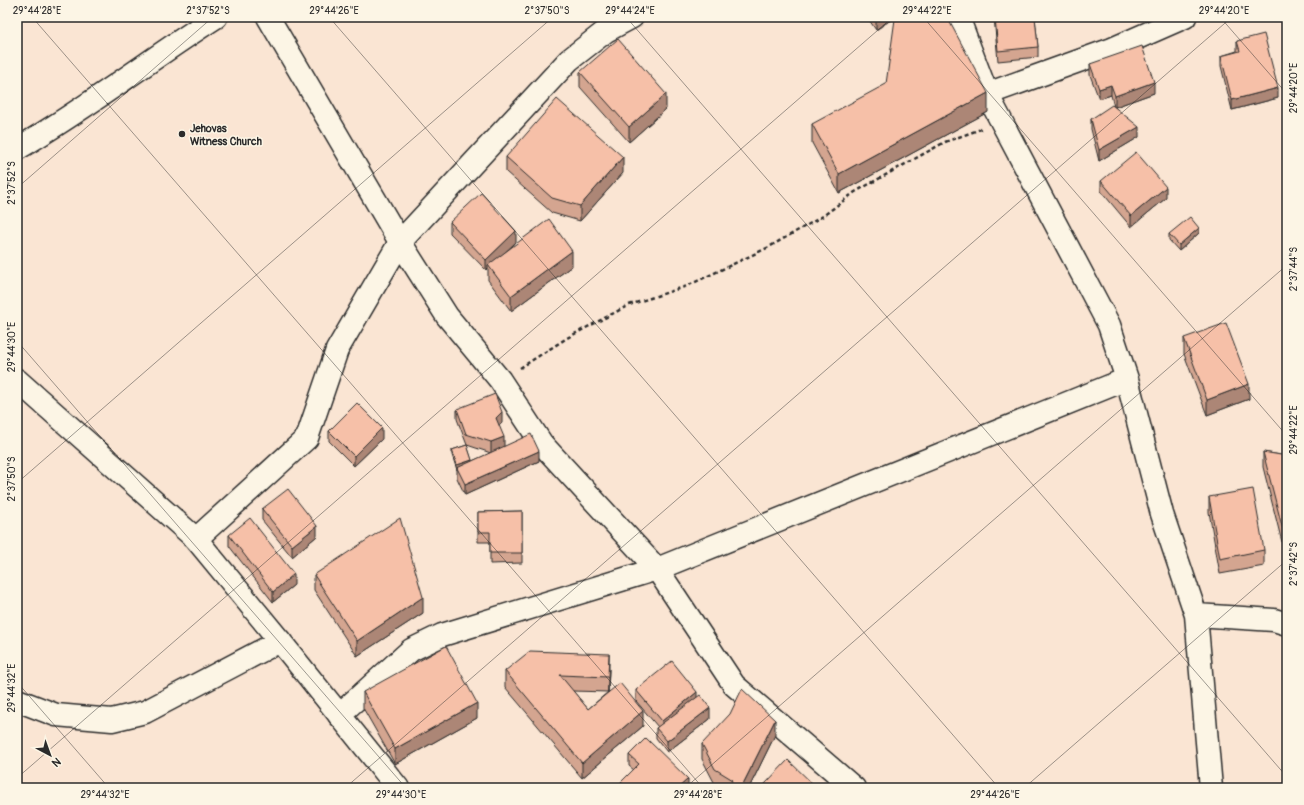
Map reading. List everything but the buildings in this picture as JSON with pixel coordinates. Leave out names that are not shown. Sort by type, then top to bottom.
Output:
[{"type":"street","points":[[17,149],[47,132],[174,44],[216,17]]},
{"type":"street","points":[[268,17],[400,242],[447,316],[500,380],[542,444],[658,569],[734,685],[854,788]]},
{"type":"street","points":[[196,539],[308,438],[337,350],[400,242],[569,60],[606,31],[632,17]]},
{"type":"street","points":[[958,17],[987,94],[1110,325],[1128,379],[1162,514],[1196,615],[1211,788]]},
{"type":"street","points":[[987,94],[1112,49],[1185,17]]},
{"type":"street","points":[[339,715],[411,650],[442,635],[658,569],[1128,379]]},
{"type":"street","points":[[17,380],[196,539],[398,788]]},
{"type":"street","points":[[1196,615],[1274,620],[1287,624]]},
{"type":"street","points":[[17,700],[56,715],[112,720],[145,712],[280,641]]},
{"type":"path","points":[[500,380],[567,338],[628,305],[687,286],[769,247],[823,216],[855,192],[945,142],[1002,121]]},
{"type":"place","name":"Jehovas Witness Church","points":[[182,134]]}]
